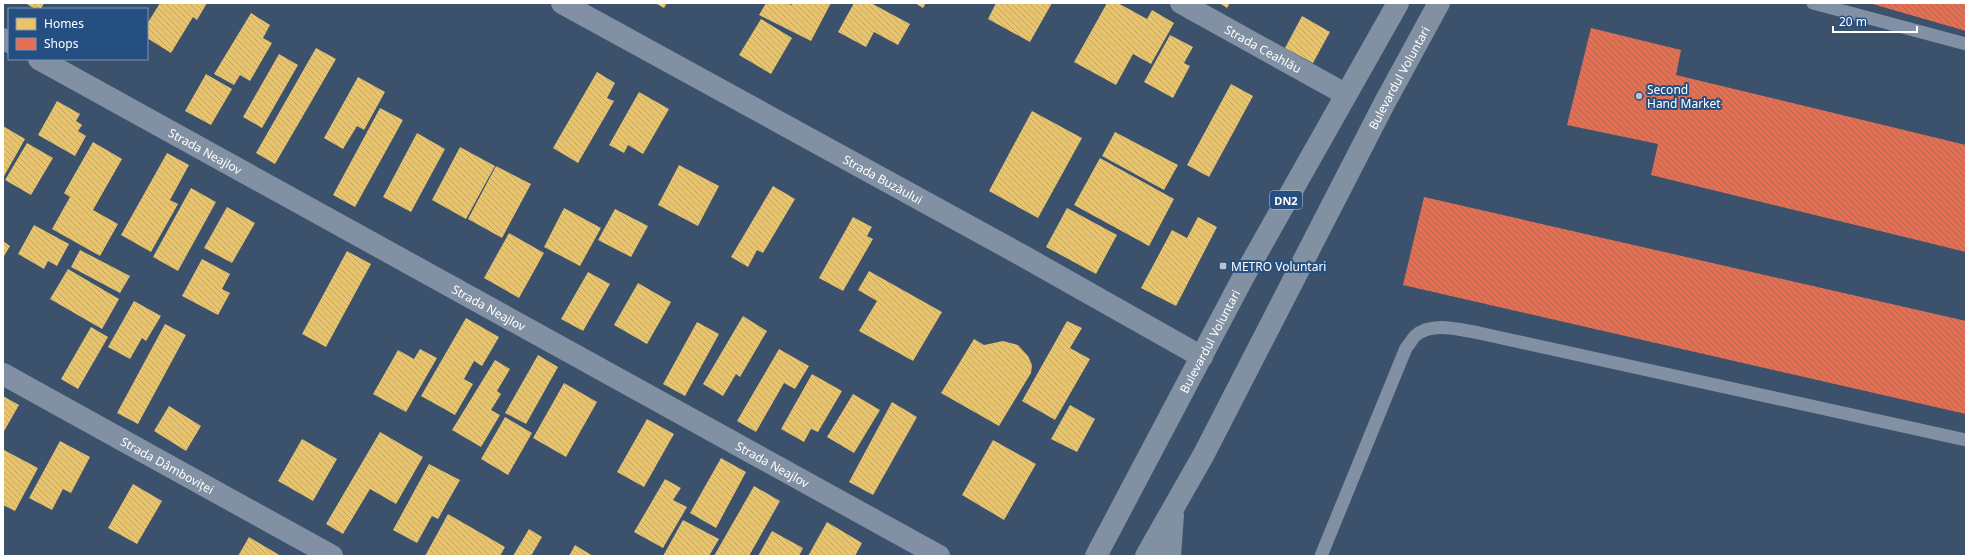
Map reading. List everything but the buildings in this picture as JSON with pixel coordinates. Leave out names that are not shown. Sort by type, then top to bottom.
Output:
[{"type":"highway","name":"Bulevardul Voluntari","points":[[1096,556],[1345,94],[1398,3]]},
{"type":"highway","name":"Bulevardul Voluntari","points":[[1146,556],[1204,454],[1384,104],[1439,3]]},
{"type":"highway","points":[[1170,556],[1173,510]]},
{"type":"street","name":"Strada Buzăului","points":[[562,3],[1202,357]]},
{"type":"street","name":"Strada Ceahlău","points":[[1181,3],[1345,94]]},
{"type":"street","name":"Strada Neajlov","points":[[41,60],[939,556]]},
{"type":"street","name":"Strada Dâmboviței","points":[[3,374],[332,556]]},
{"type":"lane","points":[[1813,3],[1966,44]]},
{"type":"lane","points":[[1321,556],[1406,348],[1416,336],[1428,330],[1441,327],[1494,336],[1966,440]]},
{"type":"place","name":"Second Hand Market","points":[[1639,96]]},
{"type":"place","name":"METRO Voluntari","points":[[1223,266]]}]
